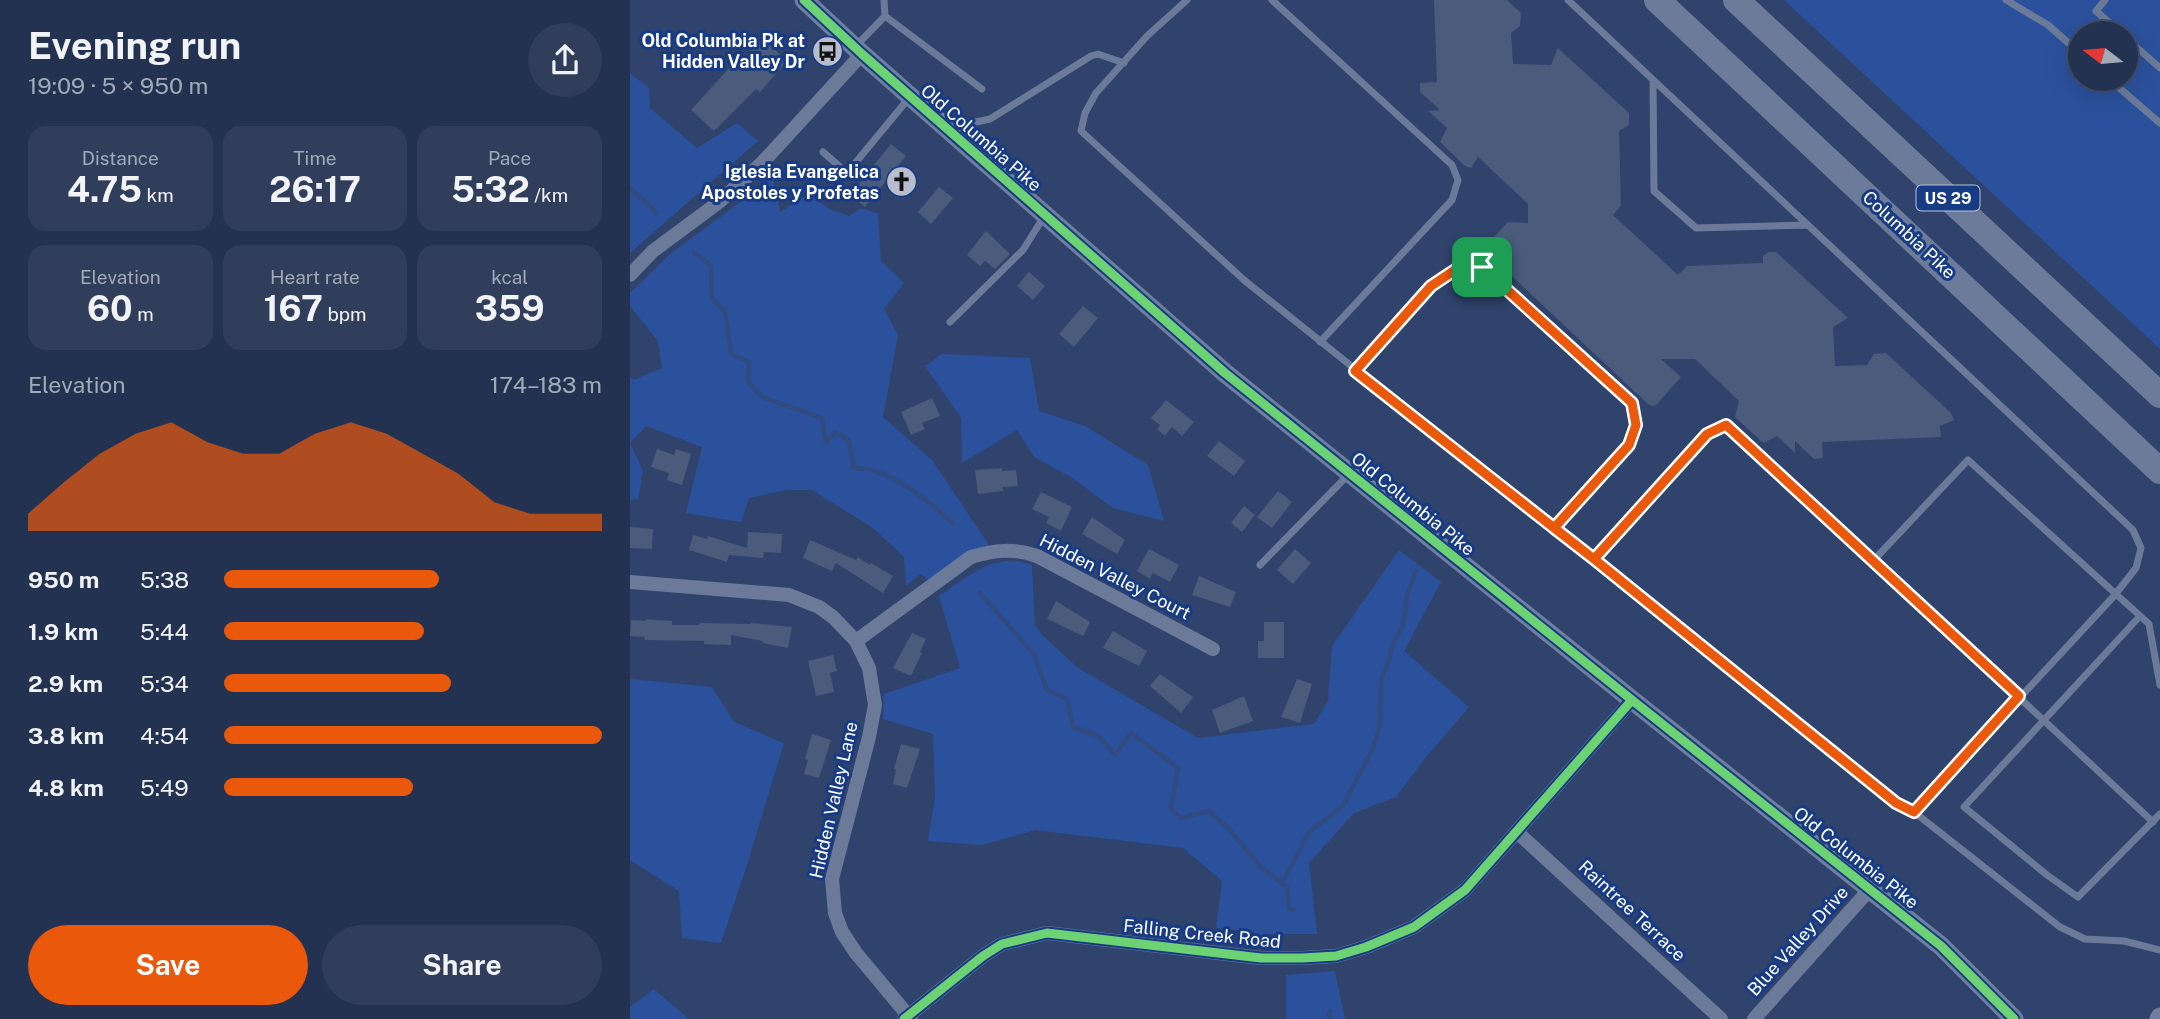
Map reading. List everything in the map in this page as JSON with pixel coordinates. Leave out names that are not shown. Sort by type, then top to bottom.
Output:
[{"type":"highway","name":"Columbia Pike","points":[[1657,0],[2160,471]]},
{"type":"highway","name":"US 29","points":[[1736,0],[2160,395]]},
{"type":"main road","name":"Old Columbia Pike","points":[[804,0],[858,51],[1225,373],[1941,946],[2014,1019]]},
{"type":"street","points":[[630,275],[653,251],[719,202],[762,163],[858,51]]},
{"type":"street","name":"Hidden Valley Court","points":[[856,641],[971,558],[993,550],[1009,550],[1037,556],[1213,649]]},
{"type":"street","name":"Hidden Valley Lane","points":[[630,582],[789,595],[819,607],[833,617],[856,641],[869,668],[875,705],[832,879],[835,914],[842,932],[856,953],[908,1018]]},
{"type":"street","name":"Falling Creek Road","points":[[908,1018],[983,956],[1002,944],[1047,933],[1261,958],[1336,956],[1414,927],[1465,890],[1632,700]]},
{"type":"street","name":"Raintree Terrace","points":[[1517,832],[1721,1019]]},
{"type":"street","name":"Blue Valley Drive","points":[[1754,1019],[1870,889]]},
{"type":"lane","points":[[858,51],[885,16],[884,0]]},
{"type":"lane","points":[[1187,0],[1147,36],[1096,93],[1085,113],[1081,131],[1244,280],[1896,803],[1914,812],[2060,927],[2085,939],[2124,941],[2160,950]]},
{"type":"lane","points":[[1272,0],[1452,165],[1458,180],[1452,200],[1320,342]]},
{"type":"lane","points":[[1568,0],[2133,530],[2141,548],[2136,568],[2116,593],[1914,812]]},
{"type":"lane","points":[[2006,0],[2048,24],[2068,42]]},
{"type":"lane","points":[[2105,0],[2096,10],[2108,21]]},
{"type":"lane","points":[[885,16],[982,89]]},
{"type":"lane","points":[[2138,49],[2160,68]]},
{"type":"lane","points":[[936,119],[976,122],[990,119],[1091,56],[1098,54],[1124,63]]},
{"type":"lane","points":[[1653,80],[1654,191],[1696,228],[1808,225]]},
{"type":"lane","points":[[2123,91],[2160,123]]},
{"type":"lane","points":[[823,152],[847,173],[910,96]]},
{"type":"lane","points":[[950,321],[1023,250],[1045,215]]},
{"type":"lane","points":[[1355,371],[1431,286],[1464,264],[1482,267],[1632,403],[1636,425],[1629,445],[1554,528]]},
{"type":"lane","points":[[1594,559],[1707,434],[1726,425],[2153,821]]},
{"type":"lane","points":[[1873,561],[1968,460],[2149,624],[2160,685]]},
{"type":"lane","points":[[1260,565],[1350,473]]},
{"type":"lane","points":[[2140,616],[1964,807],[2078,897],[2160,814]]},
{"type":"shaded area","points":[[1784,0],[2160,0],[2160,349]]},
{"type":"shaded area","points":[[630,73],[649,88],[650,108],[697,148],[737,123],[758,141],[630,253]]},
{"type":"shaded area","points":[[773,178],[780,212],[808,194],[831,210],[849,216],[861,208],[878,214],[881,261],[904,283],[884,309],[898,335],[883,417],[932,460],[989,545],[929,581],[921,574],[906,585],[904,557],[873,528],[812,490],[787,490],[749,498],[741,522],[686,513],[702,447],[646,426],[630,443],[630,377],[634,380],[662,368],[658,341],[630,306],[630,293],[670,254]]},
{"type":"shaded area","points":[[942,354],[1030,358],[1039,411],[1085,426],[1148,465],[1164,521],[1113,508],[1071,477],[1034,457],[1017,430],[962,463],[961,418],[925,366]]},
{"type":"shaded area","points":[[630,443],[643,471],[638,499],[630,500]]},
{"type":"shaded area","points":[[1399,550],[1441,582],[1404,651],[1469,707],[1396,797],[1354,813],[1309,863],[1317,934],[1267,934],[1253,941],[1254,932],[1216,928],[1222,881],[1183,848],[1035,830],[982,845],[928,841],[935,797],[933,734],[883,719],[884,694],[960,668],[939,596],[971,574],[994,563],[1006,561],[1032,565],[1035,625],[1042,635],[1078,668],[1198,738],[1314,724],[1328,701],[1332,646]]},
{"type":"shaded area","points":[[630,679],[712,687],[734,722],[784,743],[721,943],[682,938],[679,891],[630,860]]},
{"type":"shaded area","points":[[1335,971],[1345,1019],[1286,1019],[1286,975]]},
{"type":"shaded area","points":[[654,989],[689,1019],[630,1019],[630,1007]]},
{"type":"building","points":[[1434,0],[1507,0],[1521,13],[1520,26],[1511,33],[1513,64],[1551,65],[1558,48],[1629,113],[1629,125],[1619,131],[1621,206],[1613,215],[1678,275],[1687,266],[1763,263],[1763,256],[1768,252],[1776,252],[1848,318],[1833,327],[1835,366],[1867,365],[1874,354],[1886,353],[1951,413],[1954,420],[1940,426],[1941,437],[1822,442],[1823,458],[1814,459],[1795,441],[1795,453],[1777,436],[1764,443],[1735,417],[1739,401],[1695,359],[1661,359],[1681,377],[1657,404],[1649,405],[1483,249],[1508,222],[1528,223],[1528,204],[1478,157],[1471,168],[1465,166],[1440,142],[1447,128],[1428,111],[1440,110],[1420,92],[1420,83],[1437,82]]},
{"type":"building","points":[[762,38],[787,61],[760,92],[756,89],[714,131],[691,110],[741,55],[745,58]]},
{"type":"building","points":[[891,144],[906,156],[865,207],[850,195]]},
{"type":"building","points":[[939,187],[953,198],[931,224],[918,212]]},
{"type":"building","points":[[986,231],[1010,254],[995,269],[985,261],[980,266],[967,255]]},
{"type":"building","points":[[1029,272],[1045,286],[1033,300],[1017,286]]},
{"type":"building","points":[[1083,306],[1098,318],[1074,347],[1059,334]]},
{"type":"building","points":[[932,398],[940,416],[922,423],[925,429],[911,435],[901,412]]},
{"type":"building","points":[[1166,400],[1194,422],[1182,436],[1172,427],[1165,436],[1157,429],[1160,425],[1151,418]]},
{"type":"building","points":[[1219,441],[1245,461],[1234,476],[1207,456]]},
{"type":"building","points":[[657,449],[674,455],[676,449],[691,454],[682,485],[667,480],[669,473],[651,467]]},
{"type":"building","points":[[1002,468],[1002,471],[1016,470],[1018,486],[978,494],[975,470]]},
{"type":"building","points":[[1278,491],[1292,502],[1272,528],[1257,517]]},
{"type":"building","points":[[1041,492],[1072,507],[1061,531],[1046,523],[1049,517],[1032,509]]},
{"type":"building","points":[[1244,506],[1255,515],[1242,532],[1231,523]]},
{"type":"building","points":[[1092,517],[1125,540],[1117,554],[1082,534]]},
{"type":"building","points":[[630,527],[653,529],[652,549],[630,548]]},
{"type":"building","points":[[748,532],[782,534],[781,553],[762,552],[763,558],[729,555],[727,562],[689,550],[693,535],[707,539],[708,536],[747,548]]},
{"type":"building","points":[[810,540],[856,560],[858,557],[893,576],[883,593],[836,563],[832,571],[803,558]]},
{"type":"building","points":[[1149,549],[1179,565],[1170,582],[1153,573],[1150,579],[1137,571]]},
{"type":"building","points":[[1295,549],[1311,563],[1293,584],[1277,570]]},
{"type":"building","points":[[1199,576],[1236,592],[1230,607],[1192,595]]},
{"type":"building","points":[[1056,601],[1090,622],[1083,636],[1047,619]]},
{"type":"building","points":[[631,620],[672,621],[672,625],[751,623],[792,627],[788,648],[731,635],[731,645],[704,644],[704,641],[644,640],[645,637],[630,636]]},
{"type":"building","points":[[1264,622],[1284,622],[1284,658],[1258,658],[1258,641],[1264,641]]},
{"type":"building","points":[[1113,631],[1147,651],[1139,666],[1103,648]]},
{"type":"building","points":[[912,633],[926,639],[911,676],[893,668]]},
{"type":"building","points":[[833,655],[837,671],[830,673],[834,692],[816,696],[808,661]]},
{"type":"building","points":[[1160,674],[1193,697],[1181,713],[1150,686]]},
{"type":"building","points":[[1297,679],[1312,684],[1300,723],[1281,717]]},
{"type":"building","points":[[1244,696],[1253,721],[1220,733],[1212,710]]},
{"type":"building","points":[[812,734],[831,740],[819,778],[804,774]]},
{"type":"building","points":[[901,744],[920,749],[907,788],[893,784]]},
{"type":"waterway","points":[[630,188],[657,213]]},
{"type":"waterway","points":[[694,252],[711,266],[712,299],[725,311],[731,354],[749,362],[748,382],[762,397],[822,418],[826,443],[835,432],[849,440],[854,468],[882,474],[908,487],[953,523]]},
{"type":"waterway","points":[[1282,883],[1309,832],[1343,806],[1374,746],[1380,725],[1381,679],[1389,662],[1391,648],[1403,626],[1407,595],[1416,571]]},
{"type":"waterway","points":[[980,593],[1034,654],[1047,690],[1067,699],[1073,727],[1099,736],[1115,755],[1131,733],[1178,768],[1171,808],[1181,818],[1209,811],[1230,830],[1260,866],[1287,887],[1289,909],[1294,910]]},
{"type":"waterway","points":[[1328,1019],[1330,1011]]},
{"type":"cycle path","points":[[804,0],[1225,373],[1941,946],[2014,1019]]},
{"type":"cycle path","points":[[904,1019],[1002,944],[1047,933],[1261,958],[1302,958],[1336,956],[1414,927],[1465,890],[1632,700]]},
{"type":"place","name":"Old Columbia Pk at Hidden Valley Dr","points":[[828,51]]},
{"type":"place","name":"Iglesia Evangelica Apostoles y Profetas","points":[[902,182]]},
{"type":"route","points":[[1482,267],[1464,264],[1431,286],[1355,371],[1518,500],[1554,528],[1594,559],[1896,803],[1914,812],[2019,696],[1726,425],[1707,434],[1594,559],[1554,528],[1629,445],[1636,425],[1632,403],[1482,267]]}]
